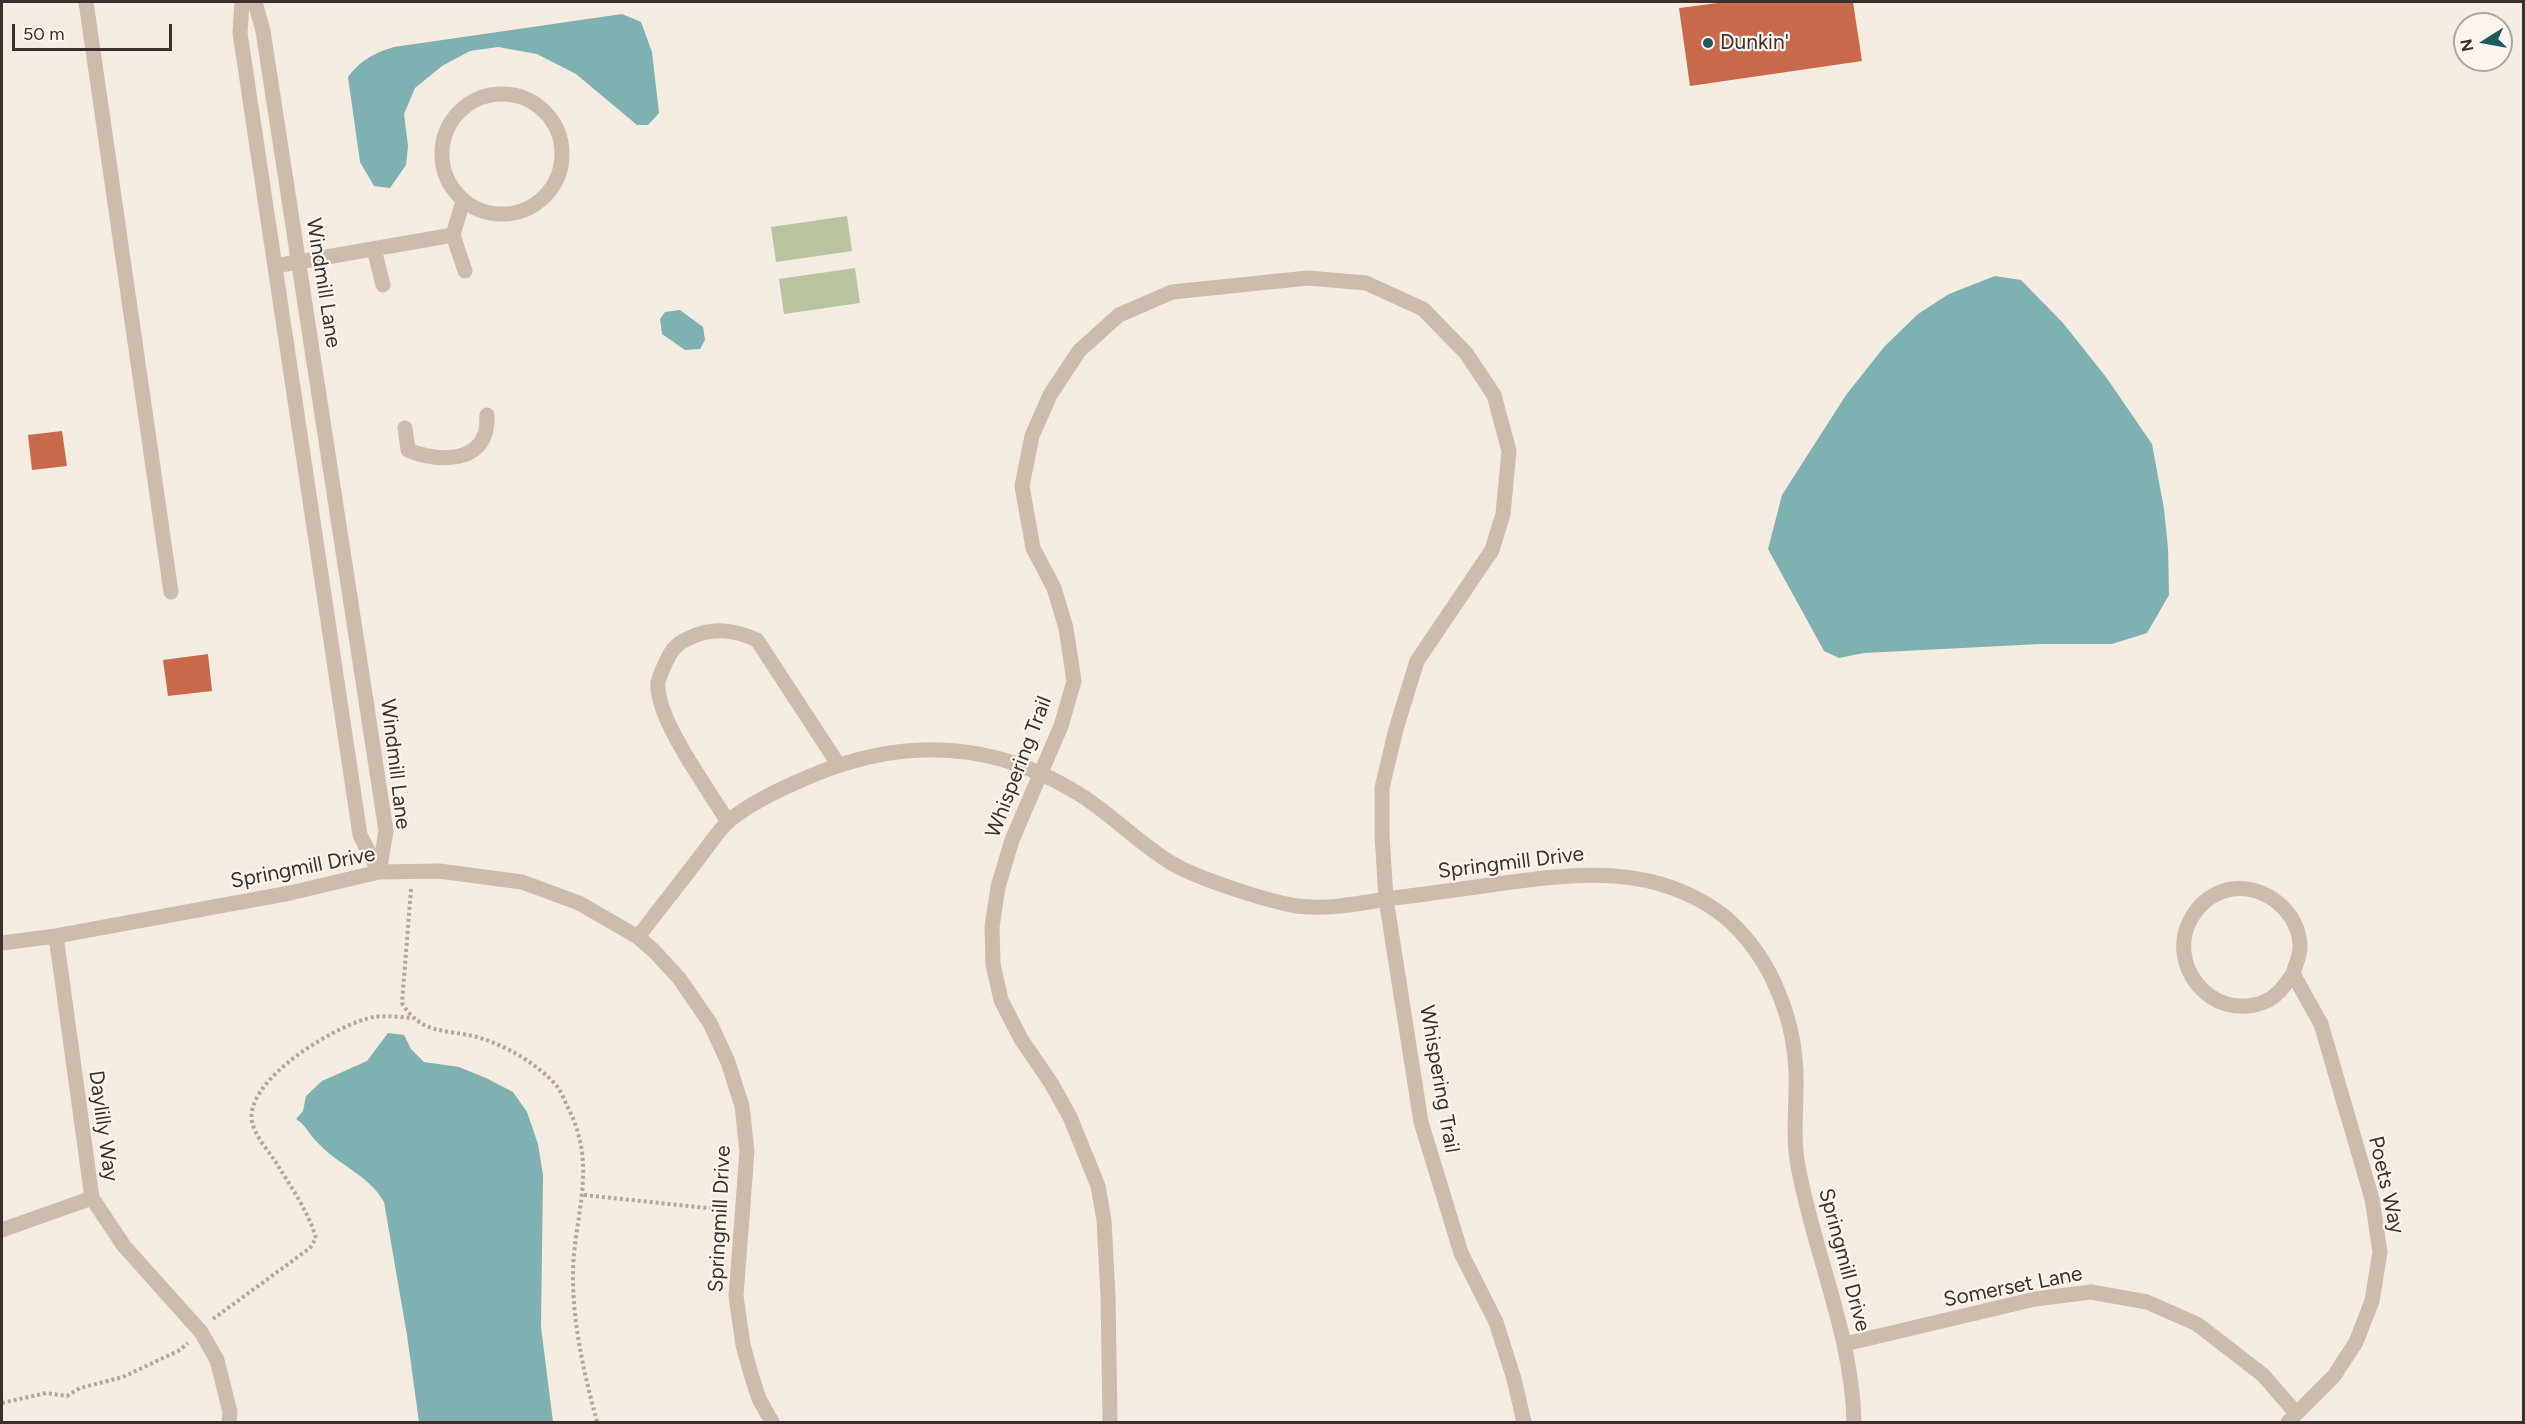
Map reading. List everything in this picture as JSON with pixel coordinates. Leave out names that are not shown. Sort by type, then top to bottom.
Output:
[{"type":"street","points":[[86,2],[171,592]]},
{"type":"street","name":"Windmill Lane","points":[[242,2],[240,33],[360,835],[379,872]]},
{"type":"street","name":"Windmill Lane","points":[[255,2],[263,31],[386,831],[379,872]]},
{"type":"street","points":[[504,93],[524,97],[544,110],[559,133],[562,164],[555,185],[538,204],[509,215],[489,214],[463,201],[449,185],[442,165],[441,149],[446,128],[464,105],[486,95],[504,93]]},
{"type":"street","points":[[463,201],[453,235],[465,271]]},
{"type":"street","points":[[275,266],[453,235]]},
{"type":"street","points":[[374,249],[383,285]]},
{"type":"street","name":"Whispering Trail","points":[[1110,1422],[1108,1295],[1104,1220],[1098,1186],[1070,1117],[1021,1039],[1001,1000],[993,964],[992,927],[998,887],[1012,840],[1061,726],[1074,681],[1066,628],[1054,588],[1033,548],[1023,486],[1032,436],[1050,395],[1079,351],[1119,315],[1172,292],[1308,278],[1366,283],[1423,309],[1466,353],[1494,395],[1509,451],[1503,514],[1492,550],[1417,661],[1396,729],[1382,788],[1382,835],[1386,899],[1420,1122],[1461,1253],[1496,1322],[1514,1379],[1524,1422]]},
{"type":"street","points":[[405,428],[408,450],[421,456],[458,458],[481,442],[486,432],[487,415]]},
{"type":"street","points":[[728,822],[665,717],[658,683],[671,650],[684,640],[700,632],[720,629],[742,633],[757,640],[838,764]]},
{"type":"street","name":"Springmill Drive","points":[[638,937],[728,822],[777,790],[838,764],[888,753],[944,749],[999,757],[1042,774],[1076,791],[1174,865],[1296,906],[1337,908],[1386,899],[1571,874],[1612,874],[1651,880],[1724,916],[1756,949],[1779,993],[1794,1044],[1797,1086],[1794,1125],[1798,1164],[1845,1344],[1854,1398],[1854,1422]]},
{"type":"street","name":"Springmill Drive","points":[[2,943],[56,936],[290,892],[379,872],[439,871],[522,882],[579,903],[638,937],[679,978],[710,1023],[728,1062],[742,1106],[747,1151],[736,1296],[743,1345],[759,1399],[772,1422]]},
{"type":"street","points":[[2232,890],[2258,891],[2284,907],[2296,926],[2300,947],[2294,974],[2281,991],[2264,1002],[2240,1006],[2214,1000],[2205,994],[2191,978],[2183,956],[2186,926],[2197,909],[2207,900],[2232,890]]},
{"type":"street","name":"Daylilly Way","points":[[56,936],[92,1198],[123,1246],[201,1332],[217,1360],[230,1412],[229,1422]]},
{"type":"street","name":"Poets Way","points":[[2292,1418],[2334,1376],[2356,1341],[2372,1300],[2380,1252],[2372,1199],[2320,1024],[2294,974]]},
{"type":"street","points":[[2,1230],[92,1198]]},
{"type":"street","name":"Somerset Lane","points":[[1845,1344],[2035,1299],[2091,1292],[2147,1302],[2197,1324],[2263,1375],[2292,1418]]},
{"type":"path","points":[[412,872],[402,1003],[411,1018],[424,1026],[479,1038],[523,1058],[556,1085],[573,1116],[583,1146],[584,1195],[576,1235],[573,1281],[582,1358],[597,1422]]},
{"type":"path","points":[[2,1403],[46,1393],[67,1396],[80,1388],[123,1377],[180,1350],[216,1317],[310,1248],[316,1238],[312,1227],[285,1177],[258,1135],[252,1122],[253,1108],[276,1072],[299,1053],[323,1038],[351,1024],[374,1017],[411,1018]]},
{"type":"path","points":[[584,1195],[742,1212]]},
{"type":"green space","points":[[847,216],[852,251],[776,262],[771,227]]},
{"type":"green space","points":[[855,268],[860,303],[784,314],[779,279]]},
{"type":"water","points":[[622,14],[641,22],[652,52],[659,113],[648,125],[637,125],[576,74],[537,54],[498,47],[470,51],[442,66],[415,88],[404,114],[408,146],[406,165],[390,188],[374,186],[360,162],[348,77],[368,58],[394,47]]},
{"type":"water","points":[[1995,276],[2021,280],[2063,323],[2106,377],[2152,444],[2164,509],[2169,595],[2147,633],[2112,644],[2041,644],[1864,653],[1839,658],[1824,651],[1768,549],[1782,495],[1846,395],[1884,347],[1918,314],[1949,294]]},
{"type":"water","points":[[680,310],[703,327],[705,340],[700,349],[685,350],[662,334],[660,319],[665,312]]},
{"type":"water","points":[[388,1033],[404,1035],[411,1049],[424,1062],[459,1067],[513,1092],[527,1112],[538,1144],[543,1175],[541,1327],[553,1422],[419,1422],[407,1335],[384,1202],[370,1184],[326,1151],[296,1119],[303,1111],[306,1096],[322,1081],[367,1061]]},
{"type":"building","points":[[1726,2],[1853,2],[1862,61],[1690,86],[1679,8]]},
{"type":"building","points":[[62,431],[67,466],[32,470],[28,435]]},
{"type":"building","points":[[208,654],[212,691],[168,696],[163,660]]},
{"type":"place","name":"Dunkin'","points":[[1708,43]]}]
